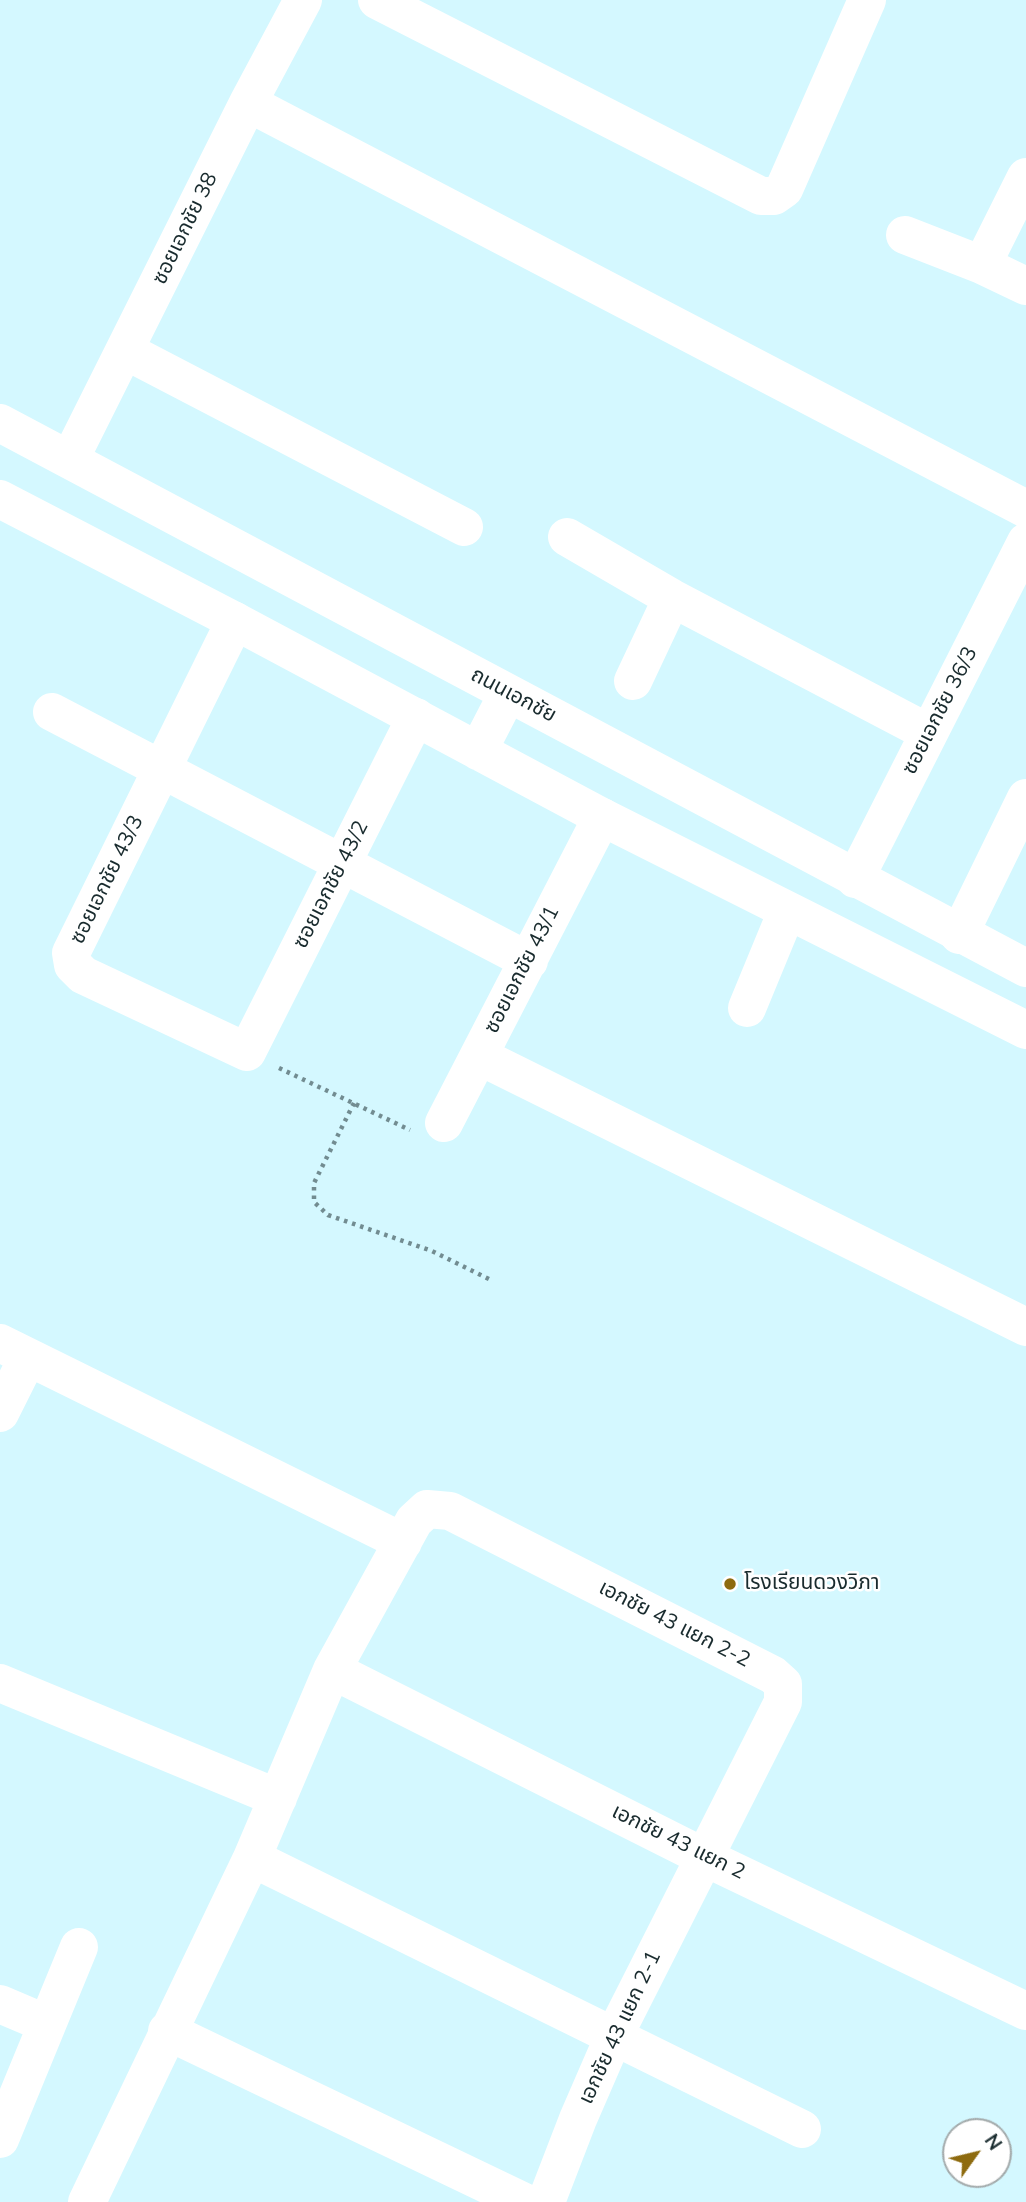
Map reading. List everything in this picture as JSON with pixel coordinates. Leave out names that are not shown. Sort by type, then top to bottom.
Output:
[{"type":"street","name":"ซอยเอกชัย 38","points":[[70,459],[248,103],[303,0]]},
{"type":"street","points":[[377,0],[761,196],[774,196],[784,189],[861,2]]},
{"type":"street","points":[[248,103],[1026,509]]},
{"type":"street","points":[[982,265],[1026,177]]},
{"type":"street","points":[[905,235],[982,265],[1026,286]]},
{"type":"street","points":[[126,351],[464,527]]},
{"type":"street","name":"ถนนเอกชัย","points":[[0,423],[1026,968]]},
{"type":"street","points":[[0,499],[236,621],[602,817],[1026,1030]]},
{"type":"street","points":[[567,537],[672,598],[929,733]]},
{"type":"street","name":"ซอยเอกชัย 36/3","points":[[855,879],[1026,542]]},
{"type":"street","points":[[633,681],[672,598]]},
{"type":"street","name":"ซอยเอกชัย 43/3","points":[[236,621],[71,953],[73,965],[83,975],[247,1052]]},
{"type":"street","points":[[478,751],[508,693]]},
{"type":"street","points":[[52,712],[529,961]]},
{"type":"street","name":"ซอยเอกชัย 43/2","points":[[247,1052],[416,717]]},
{"type":"street","points":[[959,934],[1026,798]]},
{"type":"street","name":"ซอยเอกชัย 43/1","points":[[444,1124],[602,817]]},
{"type":"street","points":[[747,1008],[787,911]]},
{"type":"street","points":[[480,1056],[1026,1327]]},
{"type":"street","points":[[0,1413],[14,1350],[402,1542],[332,1670],[252,1858],[87,2202]]},
{"type":"street","name":"เอกชัย 43 แยก 2-2","points":[[402,1542],[414,1521],[427,1509],[450,1511],[773,1675],[783,1684],[783,1702],[704,1857]]},
{"type":"street","name":"เอกชัย 43 แยก 2","points":[[332,1670],[704,1857],[1026,2011]]},
{"type":"street","points":[[0,1683],[278,1798]]},
{"type":"street","name":"เอกชัย 43 แยก 2-1","points":[[546,2202],[614,2036],[704,1857]]},
{"type":"street","points":[[252,1858],[802,2129]]},
{"type":"street","points":[[0,2138],[79,1947]]},
{"type":"street","points":[[0,2004],[47,2024]]},
{"type":"street","points":[[167,2031],[524,2202]]},
{"type":"path","points":[[247,1052],[418,1133],[432,1133],[444,1124]]},
{"type":"path","points":[[355,1103],[314,1183],[314,1202],[328,1215],[432,1251],[491,1280]]},
{"type":"place","name":"โรงเรียนดวงวิภา","points":[[730,1584]]}]
